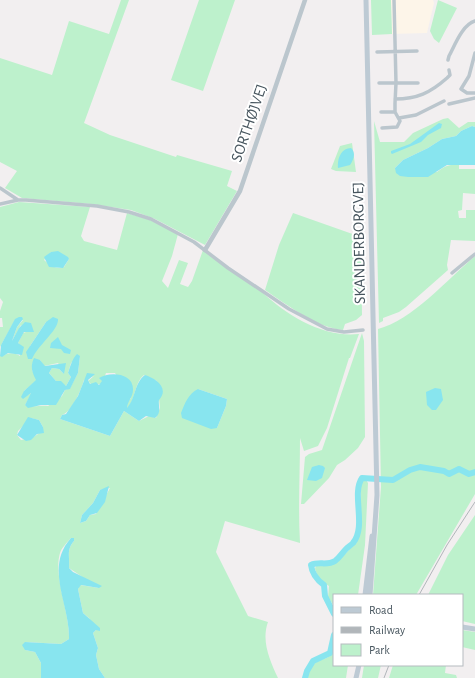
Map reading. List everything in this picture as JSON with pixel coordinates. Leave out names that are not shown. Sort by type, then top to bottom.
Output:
[{"type":"main road","name":"SKANDERBORGVEJ","points":[[366,0],[376,472],[376,527],[370,594]]},
{"type":"main road","name":"SKANDERBORGVEJ","points":[[365,594],[376,484]]},
{"type":"main road","points":[[463,627],[475,629]]},
{"type":"main road","points":[[355,678],[357,666]]},
{"type":"street","name":"SORTHØJVEJ","points":[[206,250],[240,191],[306,0]]},
{"type":"street","points":[[382,128],[396,127],[400,124],[399,118],[395,112],[396,83],[394,52],[394,0]]},
{"type":"street","points":[[448,60],[465,29],[470,23],[475,21]]},
{"type":"street","points":[[411,51],[411,56]]},
{"type":"street","points":[[377,52],[417,51]]},
{"type":"street","points":[[475,53],[468,76],[461,89],[467,93],[475,93]]},
{"type":"street","points":[[395,98],[413,99],[419,97],[447,78],[450,75],[450,70]]},
{"type":"street","points":[[379,83],[418,83]]},
{"type":"street","points":[[449,104],[475,98]]},
{"type":"street","points":[[399,118],[416,115],[444,101]]},
{"type":"street","points":[[440,104],[442,109]]},
{"type":"street","points":[[381,112],[395,112]]},
{"type":"street","points":[[0,188],[18,200]]},
{"type":"street","points":[[0,204],[18,200],[97,206],[129,212],[157,222],[206,250],[228,268],[289,309],[327,329],[344,332],[363,330]]},
{"type":"street","points":[[452,273],[475,254]]},
{"type":"shaded area","points":[[391,0],[433,0],[434,3],[427,33],[392,34]]},
{"type":"green space","points":[[121,0],[129,0],[84,123],[110,135],[176,157],[177,155],[232,171],[227,186],[237,191],[205,245],[155,219],[131,210],[91,204],[22,198],[5,188],[17,171],[0,162],[0,58],[52,75],[69,21],[109,34]]},
{"type":"green space","points":[[199,0],[235,0],[203,91],[171,80]]},
{"type":"green space","points":[[371,0],[391,0],[392,34],[372,35]]},
{"type":"green space","points":[[438,0],[457,8],[439,43],[434,39],[430,31]]},
{"type":"green space","points":[[448,118],[459,128],[468,122],[475,122],[475,127],[472,126],[461,131],[456,136],[442,139],[428,148],[403,160],[395,168],[437,172],[447,166],[459,165],[459,169],[475,169],[475,194],[463,193],[462,210],[458,211],[459,218],[466,218],[466,210],[475,210],[475,241],[451,240],[447,265],[448,270],[406,307],[399,312],[383,318],[383,321],[379,323],[374,121],[380,142],[404,142],[413,133]]},
{"type":"green space","points":[[352,143],[356,172],[336,171],[331,169],[340,146]]},
{"type":"green space","points":[[19,202],[90,207],[81,236],[84,241],[117,250],[127,213],[150,220],[178,234],[172,256],[162,281],[168,288],[179,260],[188,263],[180,284],[188,287],[192,281],[203,250],[256,287],[284,310],[307,324],[333,333],[359,334],[349,358],[327,428],[318,446],[304,451],[300,438],[300,543],[225,521],[216,552],[248,616],[268,622],[265,636],[267,651],[278,678],[105,678],[99,669],[96,655],[98,648],[93,633],[96,630],[89,618],[83,613],[78,589],[80,585],[99,588],[69,568],[69,551],[74,541],[71,538],[63,547],[58,562],[60,583],[69,629],[69,639],[61,644],[25,642],[25,650],[35,652],[41,663],[41,678],[0,678],[0,356],[12,353],[20,356],[20,345],[18,343],[23,333],[26,332],[21,325],[12,341],[17,327],[23,320],[15,320],[0,347],[0,327],[3,327],[2,318],[0,318],[0,311],[3,302],[0,298],[0,207]],"holes":[[[51,252],[69,259],[64,267],[61,268],[53,266],[44,260]],[[46,322],[50,333],[34,353],[30,346]],[[80,356],[78,373],[70,388],[65,390],[62,396],[48,406],[25,405],[32,393],[27,395],[24,391],[37,380],[32,370],[32,364],[40,360],[44,366],[58,363],[64,374],[59,369],[52,368],[49,373],[56,381],[66,386],[71,377],[68,373],[71,363]],[[106,373],[115,373],[131,398],[127,403],[127,409],[132,401],[138,382],[144,375],[157,381],[160,408],[156,418],[149,416],[139,421],[124,411],[110,436],[60,419],[62,415],[66,413],[73,405],[84,380],[94,376],[88,381],[91,384],[102,384]],[[198,389],[227,399],[226,406],[217,428]],[[31,418],[39,420],[43,427],[37,435],[31,438],[21,440],[17,435],[18,431]],[[110,488],[96,514],[90,515],[86,521],[80,523],[82,515],[93,503],[100,490]]]},
{"type":"green space","points":[[293,213],[361,237],[362,315],[356,320],[345,324],[343,330],[323,325],[312,320],[265,290],[279,245]]},
{"type":"green space","points":[[475,256],[475,494],[417,594],[373,594],[381,487],[378,329],[391,325],[403,317],[441,287]]},
{"type":"green space","points":[[362,333],[364,341],[365,437],[358,448],[337,465],[329,478],[304,504],[301,504],[305,457],[309,454],[322,450]]},
{"type":"green space","points":[[363,480],[366,480],[368,483],[365,545],[358,594],[333,594],[333,604],[328,597],[329,586],[319,580],[315,569],[316,565],[338,561],[356,543],[359,537],[361,483]]},
{"type":"green space","points":[[475,515],[475,624],[463,621],[463,594],[428,594],[448,555]]},
{"type":"green space","points":[[463,630],[475,632],[475,650],[463,647]]},
{"type":"green space","points":[[333,653],[333,666],[348,666],[346,678],[307,678],[312,666],[316,662],[331,656]]},
{"type":"green space","points":[[364,666],[381,666],[378,678],[362,678]]},
{"type":"green space","points":[[393,666],[446,666],[445,673],[456,675],[457,678],[389,678]]},
{"type":"water","points":[[439,123],[442,124],[441,128],[428,135],[421,142],[392,154],[391,153],[391,151],[410,144]]},
{"type":"water","points":[[472,126],[475,127],[475,165],[447,165],[428,177],[400,176],[396,173],[395,168],[403,160],[428,148],[442,139],[456,136],[461,131]]},
{"type":"water","points":[[348,148],[351,148],[354,152],[353,161],[350,165],[338,168],[340,155]]},
{"type":"water","points":[[58,251],[69,259],[63,268],[49,267],[44,257],[51,252]]},
{"type":"water","points":[[22,317],[23,319],[17,327],[12,341],[19,328],[25,322],[31,323],[34,332],[24,332],[18,343],[24,347],[22,355],[8,353],[2,357],[0,356],[1,345],[15,319]]},
{"type":"water","points":[[53,317],[58,319],[55,328],[32,359],[28,359],[26,352],[46,322]]},
{"type":"water","points":[[58,337],[62,345],[71,350],[70,354],[64,353],[61,349],[50,348],[51,343]]},
{"type":"water","points":[[77,354],[80,356],[78,373],[70,389],[65,390],[56,405],[41,405],[28,408],[25,405],[31,393],[23,399],[21,397],[24,391],[36,380],[32,369],[34,358],[40,360],[45,366],[66,363],[64,374],[59,369],[52,368],[49,373],[56,381],[61,381],[66,386],[71,377],[68,373],[70,366]]},
{"type":"water","points":[[87,373],[95,374],[88,380],[90,384],[96,382],[99,385],[102,381],[99,378],[115,374],[126,377],[130,380],[133,390],[127,408],[141,378],[145,375],[153,378],[160,384],[163,391],[159,400],[157,416],[155,418],[146,416],[139,421],[124,411],[110,436],[60,419],[62,415],[66,414],[78,396]]},
{"type":"water","points":[[435,388],[441,389],[443,400],[436,410],[432,410],[427,405],[426,392]]},
{"type":"water","points":[[198,389],[227,399],[226,406],[217,428],[211,429],[182,418],[181,413],[187,399]]},
{"type":"water","points":[[28,417],[39,420],[43,427],[44,433],[37,434],[31,440],[26,441],[17,435]]},
{"type":"water","points":[[319,465],[325,468],[322,478],[316,481],[307,480],[312,467]]},
{"type":"water","points":[[109,486],[105,502],[97,513],[90,515],[86,521],[80,523],[82,515],[93,503],[100,490]]},
{"type":"water","points":[[71,538],[74,538],[74,541],[69,551],[69,568],[73,572],[102,586],[99,588],[81,585],[78,589],[83,613],[100,628],[100,631],[96,630],[93,633],[98,648],[96,655],[99,669],[105,678],[41,678],[41,663],[35,652],[25,650],[22,645],[25,642],[61,644],[69,639],[66,613],[60,587],[59,562],[63,550]]},
{"type":"waterway","points":[[333,612],[325,596],[324,585],[315,576],[311,565],[335,561],[353,543],[359,528],[358,493],[362,478],[393,480],[410,470],[420,467],[444,471],[449,474],[459,469],[469,474],[475,472]]},
{"type":"waterway","points":[[305,678],[313,661],[330,653],[333,640]]},
{"type":"railway","points":[[420,594],[447,545],[475,502]]},
{"type":"railway","points":[[384,678],[389,666]]}]
